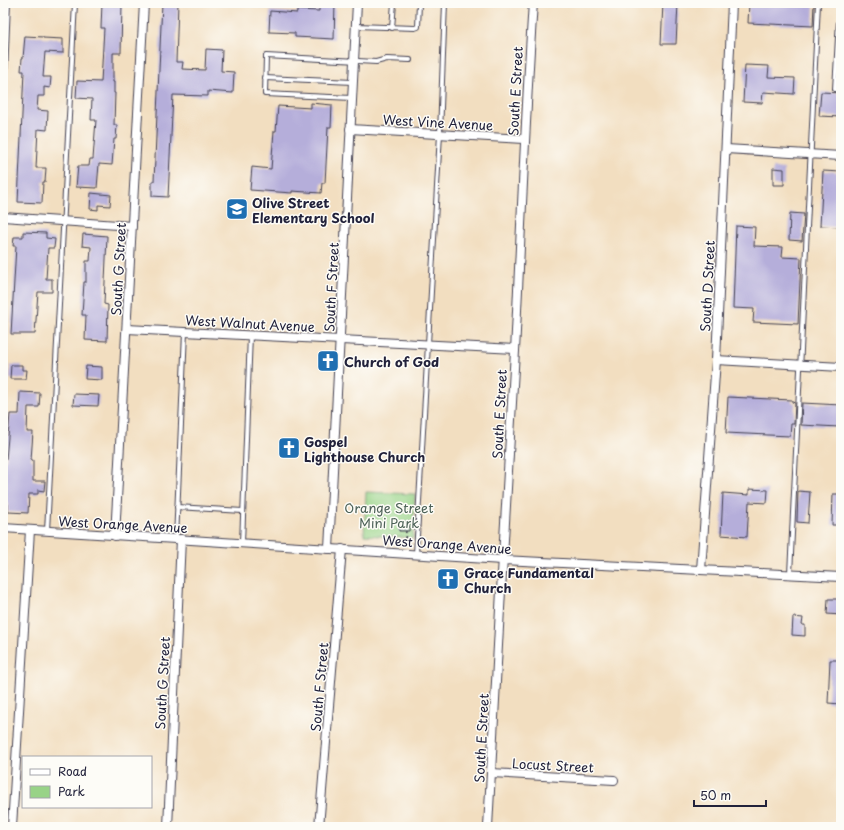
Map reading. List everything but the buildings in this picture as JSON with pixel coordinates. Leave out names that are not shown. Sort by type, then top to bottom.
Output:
[{"type":"street","points":[[3,74],[6,3]]},
{"type":"street","name":"South G Street","points":[[115,536],[128,329],[144,3]]},
{"type":"street","name":"South F Street","points":[[329,548],[357,3]]},
{"type":"street","name":"South E Street","points":[[488,827],[515,349],[524,139],[533,3]]},
{"type":"street","name":"South D Street","points":[[701,570],[716,360],[732,3]]},
{"type":"street","name":"West Vine Avenue","points":[[350,129],[524,139]]},
{"type":"street","points":[[726,149],[841,156]]},
{"type":"street","points":[[3,217],[132,226]]},
{"type":"street","name":"West Walnut Avenue","points":[[128,329],[515,349]]},
{"type":"street","points":[[716,360],[841,367]]},
{"type":"street","name":"West Orange Avenue","points":[[3,528],[502,560],[841,578]]},
{"type":"street","points":[[12,827],[30,530]]},
{"type":"street","name":"South G Street","points":[[168,827],[179,539]]},
{"type":"street","name":"South F Street","points":[[320,827],[342,549]]},
{"type":"street","name":"Locust Street","points":[[491,773],[614,780]]},
{"type":"lane","points":[[47,531],[74,3]]},
{"type":"lane","points":[[392,28],[394,3]]},
{"type":"lane","points":[[356,26],[412,29],[418,27],[419,3]]},
{"type":"lane","points":[[416,554],[440,134],[444,3]]},
{"type":"lane","points":[[790,575],[818,3]]},
{"type":"lane","points":[[840,3],[836,89],[841,90]]},
{"type":"lane","points":[[352,98],[265,94],[266,56],[376,62],[387,59],[410,60]]},
{"type":"lane","points":[[265,78],[353,82]]},
{"type":"lane","points":[[179,539],[177,507],[185,332]]},
{"type":"lane","points":[[242,543],[250,335]]},
{"type":"lane","points":[[177,507],[243,510]]},
{"type":"path","points":[[405,539],[406,531]]},
{"type":"green space","name":"Orange Street Mini Park","points":[[366,492],[415,494],[413,538],[364,535]]},
{"type":"place","name":"Olive Street Elementary School","points":[[237,209]]},
{"type":"place","name":"Church of God","points":[[328,361]]},
{"type":"place","name":"Gospel Lighthouse Church","points":[[289,448]]},
{"type":"place","name":"Grace Fundamental Church","points":[[448,579]]}]
